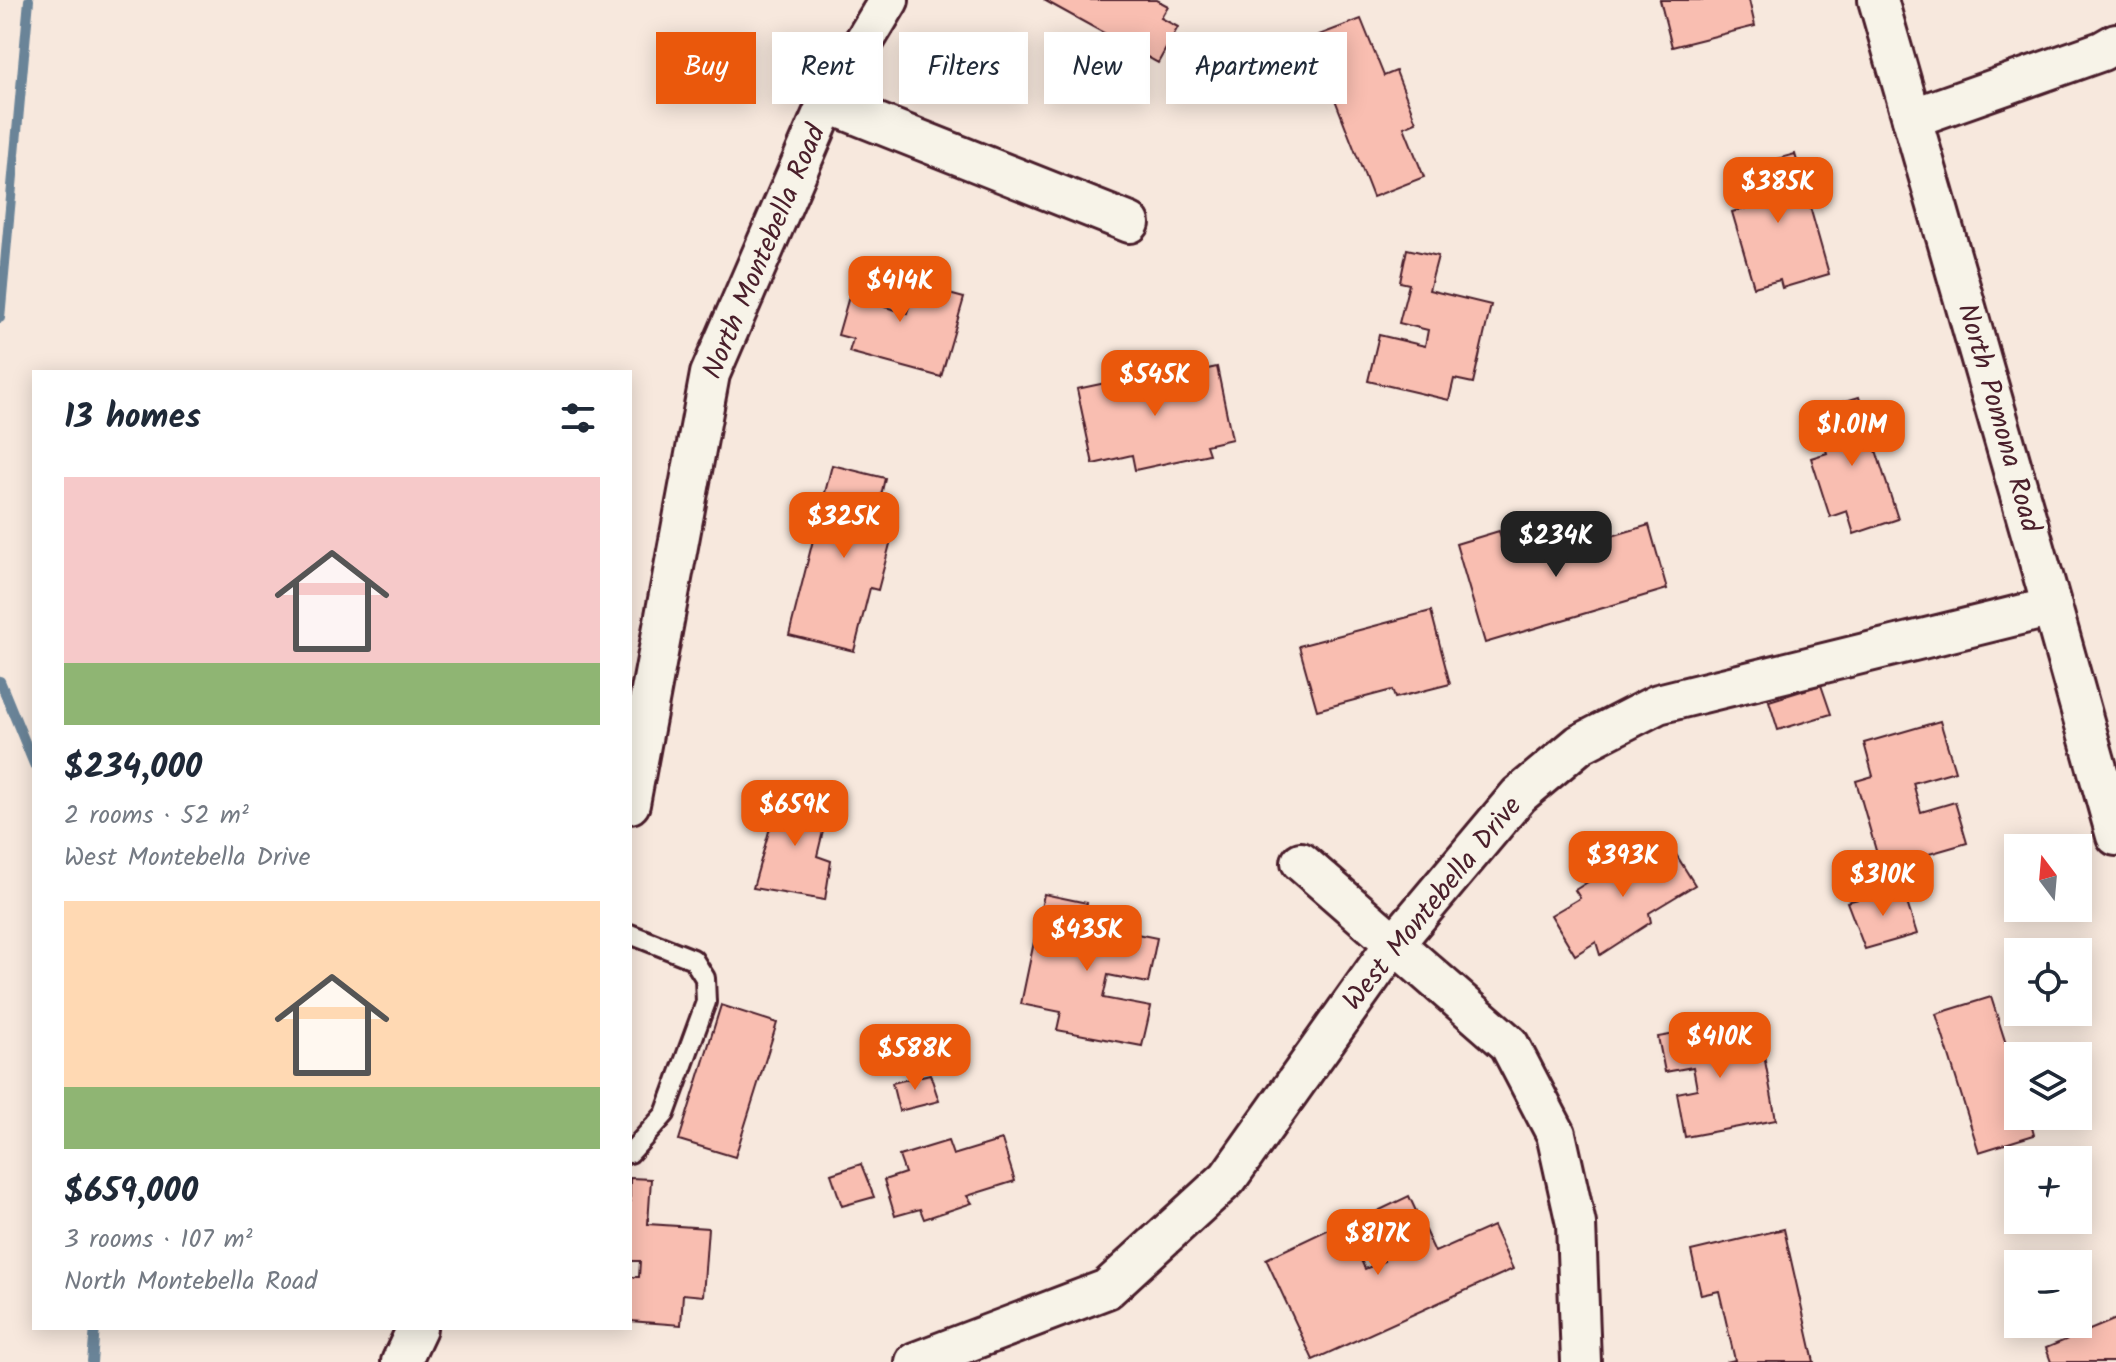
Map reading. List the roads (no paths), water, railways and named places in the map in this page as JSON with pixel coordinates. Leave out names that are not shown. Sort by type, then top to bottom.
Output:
[{"type":"street","name":"North Montebella Road","points":[[870,32],[889,0]]},
{"type":"street","name":"North Pomona Road","points":[[1878,0],[2052,607],[2111,798],[2116,836]]},
{"type":"street","points":[[1912,118],[2102,51],[2116,43]]},
{"type":"street","name":"North Montebella Road","points":[[632,793],[710,374],[827,104]]},
{"type":"street","points":[[830,104],[1130,223]]},
{"type":"street","name":"West Montebella Drive","points":[[915,1362],[1107,1289],[1228,1178],[1394,944],[1519,795],[1580,744],[1658,704],[2052,607]]},
{"type":"street","points":[[1301,862],[1509,1044],[1556,1134],[1576,1224],[1581,1362]]},
{"type":"lane","points":[[632,935],[693,959],[705,978],[706,1002],[665,1114],[632,1151]]},
{"type":"waterway","points":[[0,318],[29,0]]},
{"type":"waterway","points":[[0,681],[32,759]]},
{"type":"waterway","points":[[92,1362],[95,1330]]}]
